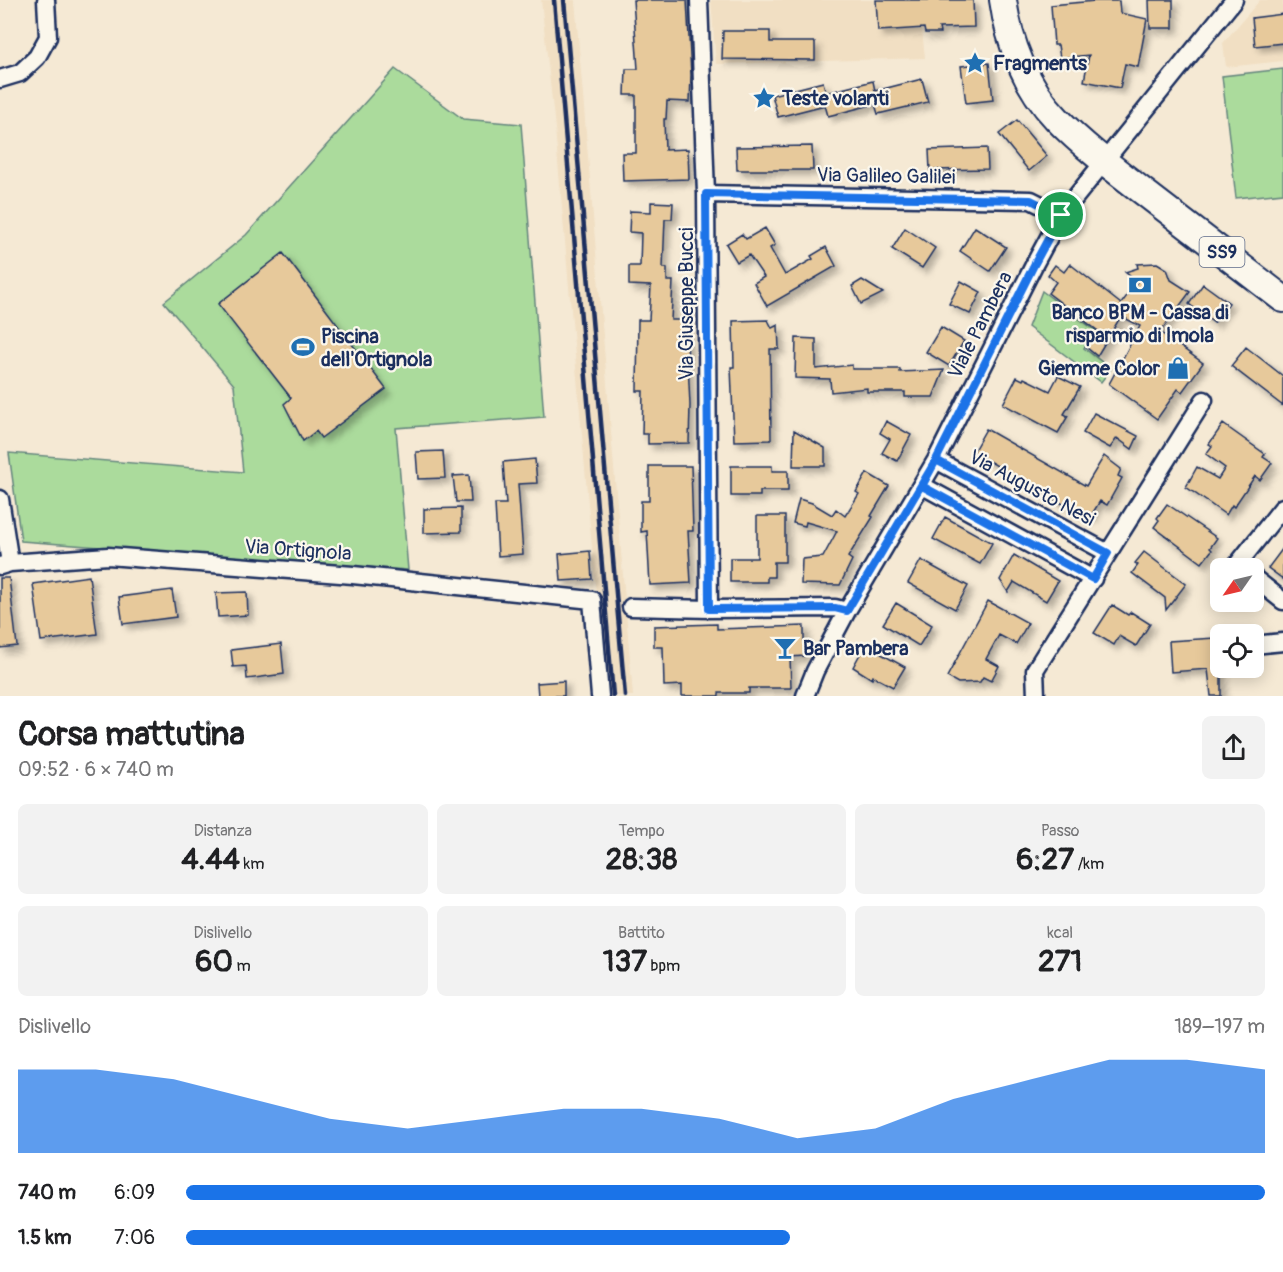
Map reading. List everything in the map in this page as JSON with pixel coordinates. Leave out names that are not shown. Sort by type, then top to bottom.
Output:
[{"type":"main road","name":"SS9","points":[[1003,0],[1008,27],[1023,69],[1057,119],[1104,160],[1283,299]]},
{"type":"street","points":[[0,79],[20,73],[37,57],[48,37],[46,0]]},
{"type":"street","name":"Via Giuseppe Bucci","points":[[699,0],[706,194],[709,609]]},
{"type":"street","name":"Viale Pambera","points":[[805,696],[815,671],[847,611],[936,460],[1061,215],[1234,0]]},
{"type":"street","name":"Via Galileo Galilei","points":[[706,194],[1031,200],[1061,215]]},
{"type":"street","points":[[1036,696],[1035,670],[1204,400]]},
{"type":"street","name":"Via Augusto Nesi","points":[[936,460],[1108,553]]},
{"type":"street","points":[[922,486],[1093,579]]},
{"type":"street","points":[[0,500],[5,564]]},
{"type":"street","points":[[1243,558],[1283,507]]},
{"type":"street","name":"Via Ortignola","points":[[5,564],[108,556],[353,576],[592,600],[600,696]]},
{"type":"street","points":[[1264,586],[1283,601]]},
{"type":"street","points":[[631,606],[709,609],[835,608],[847,611]]},
{"type":"street","points":[[1264,644],[1283,642]]},
{"type":"shaded area","points":[[541,0],[575,0],[633,696],[605,696],[555,128]]},
{"type":"shaded area","points":[[711,0],[919,0],[925,58],[716,64]]},
{"type":"shaded area","points":[[1260,0],[1283,0],[1283,61],[1226,67],[1223,43]]},
{"type":"green space","points":[[395,69],[463,119],[521,124],[544,417],[396,428],[408,570],[21,541],[9,453],[243,472],[234,385],[164,302],[246,235]]},
{"type":"green space","points":[[1283,69],[1283,193],[1236,198],[1222,76]]},
{"type":"green space","points":[[1042,291],[1096,331],[1084,348],[1111,369],[1101,382],[1028,327]]},
{"type":"building","points":[[633,0],[687,0],[690,102],[667,101],[666,119],[664,119],[665,150],[688,149],[689,179],[623,181],[622,153],[636,153],[636,95],[625,95],[626,69],[638,69]]},
{"type":"building","points":[[876,0],[973,0],[974,27],[939,28],[940,33],[925,33],[924,28],[878,31]]},
{"type":"building","points":[[1149,0],[1173,0],[1173,28],[1150,28]]},
{"type":"building","points":[[1119,1],[1120,13],[1147,19],[1138,67],[1125,64],[1120,88],[1084,81],[1089,55],[1060,58],[1058,45],[1054,45],[1051,5]]},
{"type":"building","points":[[1283,14],[1283,43],[1255,46],[1252,18]]},
{"type":"building","points":[[723,31],[770,31],[770,42],[815,42],[815,60],[722,59]]},
{"type":"building","points":[[989,63],[993,100],[966,103],[961,66]]},
{"type":"building","points":[[922,79],[928,102],[878,114],[875,104],[828,116],[825,105],[778,117],[772,95],[823,82],[826,93],[873,81],[875,91]]},
{"type":"building","points":[[1017,120],[1047,156],[1029,171],[999,134]]},
{"type":"building","points":[[812,146],[813,170],[737,170],[736,147]]},
{"type":"building","points":[[987,148],[988,169],[930,170],[929,150]]},
{"type":"building","points":[[651,202],[673,203],[672,219],[665,219],[663,268],[667,268],[667,281],[673,281],[671,320],[686,320],[690,405],[689,443],[648,444],[648,434],[642,434],[643,391],[637,391],[638,320],[649,320],[651,286],[629,285],[629,266],[640,266],[641,233],[629,232],[630,211],[651,212]]},
{"type":"building","points":[[975,227],[1006,247],[990,271],[960,251]]},
{"type":"building","points":[[765,228],[775,245],[770,248],[785,275],[813,259],[811,256],[826,247],[836,266],[767,306],[754,283],[764,277],[749,255],[737,262],[726,244],[742,234],[746,239]]},
{"type":"building","points":[[905,228],[935,248],[922,268],[892,249]]},
{"type":"building","name":"Piscina dell'Ortignola","points":[[283,253],[386,389],[321,438],[316,431],[303,441],[284,404],[291,398],[218,304]]},
{"type":"building","points":[[1157,263],[1167,269],[1171,280],[1190,292],[1160,332],[1203,363],[1182,392],[1178,389],[1157,419],[1109,384],[1140,326],[1121,316],[1097,356],[1086,347],[1098,331],[1048,293],[1056,282],[1048,275],[1055,265],[1064,272],[1070,264],[1121,304],[1137,282],[1125,272],[1138,268],[1137,264]]},
{"type":"building","points":[[862,280],[883,293],[861,304],[852,286]]},
{"type":"building","points":[[961,281],[981,292],[970,314],[949,304]]},
{"type":"building","points":[[1203,284],[1229,303],[1214,323],[1189,304]]},
{"type":"building","points":[[768,320],[772,328],[778,325],[779,349],[770,349],[771,440],[734,441],[731,367],[734,367],[733,321]]},
{"type":"building","points":[[941,327],[964,341],[949,366],[926,352]]},
{"type":"building","points":[[796,338],[816,339],[816,369],[852,365],[852,369],[900,369],[900,372],[944,370],[933,397],[905,397],[905,392],[867,392],[867,388],[831,392],[830,379],[795,378]]},
{"type":"building","points":[[1246,347],[1283,376],[1283,406],[1231,366]]},
{"type":"building","points":[[1058,376],[1080,387],[1064,414],[1068,416],[1058,433],[1003,404],[1017,377],[1023,380],[1024,378],[1050,391]]},
{"type":"building","points":[[1094,413],[1138,436],[1132,449],[1117,438],[1110,448],[1083,433]]},
{"type":"building","points":[[886,421],[911,435],[897,461],[882,453],[890,439],[880,433]]},
{"type":"building","points":[[1223,424],[1265,454],[1263,457],[1272,463],[1260,480],[1255,476],[1226,515],[1186,487],[1197,467],[1218,479],[1225,468],[1206,454],[1212,446],[1209,444]]},
{"type":"building","points":[[986,429],[1086,486],[1104,456],[1121,469],[1118,476],[1122,478],[1107,505],[1100,501],[1089,519],[973,452]]},
{"type":"building","points":[[794,430],[825,448],[825,466],[793,466]]},
{"type":"building","points":[[443,451],[445,478],[418,479],[416,452]]},
{"type":"building","points":[[535,459],[537,483],[518,484],[523,554],[498,556],[495,504],[506,504],[503,462]]},
{"type":"building","points":[[649,466],[691,466],[693,531],[688,531],[691,583],[650,585],[647,531],[641,532],[641,501],[649,501]]},
{"type":"building","points":[[731,466],[772,466],[772,471],[788,471],[788,491],[760,491],[760,496],[731,496]]},
{"type":"building","points":[[867,473],[889,486],[848,557],[852,560],[840,585],[801,584],[802,559],[823,557],[837,531],[806,522],[805,526],[793,523],[799,499],[812,503],[832,515],[836,509],[845,516],[859,494],[856,492]]},
{"type":"building","points":[[469,475],[471,502],[456,502],[453,476]]},
{"type":"building","points":[[1167,504],[1217,538],[1210,548],[1212,550],[1202,563],[1154,527],[1159,520],[1157,518]]},
{"type":"building","points":[[461,508],[461,532],[424,533],[424,509]]},
{"type":"building","points":[[757,516],[785,516],[785,562],[774,562],[774,577],[767,577],[767,582],[730,582],[730,558],[757,558]]},
{"type":"building","points":[[945,517],[992,543],[980,564],[933,539]]},
{"type":"building","points":[[1283,548],[1283,579],[1268,568]]},
{"type":"building","points":[[590,551],[592,579],[561,581],[559,554]]},
{"type":"building","points":[[1144,552],[1186,584],[1166,610],[1165,598],[1132,573],[1138,565],[1135,563]]},
{"type":"building","points":[[1014,555],[1058,581],[1046,601],[1014,582],[1008,592],[1000,580]]},
{"type":"building","points":[[921,560],[968,586],[955,609],[908,583]]},
{"type":"building","points":[[89,576],[97,634],[41,641],[33,584]]},
{"type":"building","points":[[0,578],[9,578],[17,646],[0,648]]},
{"type":"building","points":[[172,590],[176,617],[123,624],[119,597]]},
{"type":"building","points":[[247,592],[248,615],[218,617],[216,593]]},
{"type":"building","points":[[988,601],[1028,623],[1016,644],[999,635],[986,659],[999,666],[991,681],[983,677],[980,682],[958,683],[947,677]]},
{"type":"building","points":[[896,603],[932,625],[919,646],[883,624]]},
{"type":"building","points":[[1112,605],[1128,615],[1131,612],[1150,624],[1136,646],[1119,636],[1114,645],[1094,633]]},
{"type":"building","points":[[717,624],[717,629],[804,626],[804,656],[790,657],[791,688],[749,688],[749,693],[682,696],[682,685],[664,686],[663,647],[654,647],[654,626]]},
{"type":"building","points":[[1210,638],[1210,678],[1221,678],[1221,696],[1211,696],[1208,669],[1171,672],[1169,641]]},
{"type":"building","points":[[281,644],[284,674],[247,679],[246,666],[233,667],[231,650]]},
{"type":"building","points":[[865,645],[905,667],[893,687],[873,676],[872,679],[853,667]]},
{"type":"building","points":[[564,681],[564,696],[538,696],[537,683]]},
{"type":"railway","points":[[554,0],[613,696]]},
{"type":"railway","points":[[564,0],[625,696]]},
{"type":"place","name":"Fragments","points":[[975,63]]},
{"type":"place","name":"Teste volanti","points":[[764,98]]},
{"type":"place","name":"Banco BPM - Cassa di risparmio di Imola","points":[[1140,285]]},
{"type":"place","name":"Piscina dell'Ortignola","points":[[303,347]]},
{"type":"place","name":"Giemme Color","points":[[1178,368]]},
{"type":"place","name":"Bar Pambera","points":[[785,648]]},
{"type":"route","points":[[1061,215],[1031,200],[706,194],[709,609],[835,608],[847,611],[936,460],[1108,553],[1093,579],[922,486],[936,460],[1035,263],[1061,215]]}]
